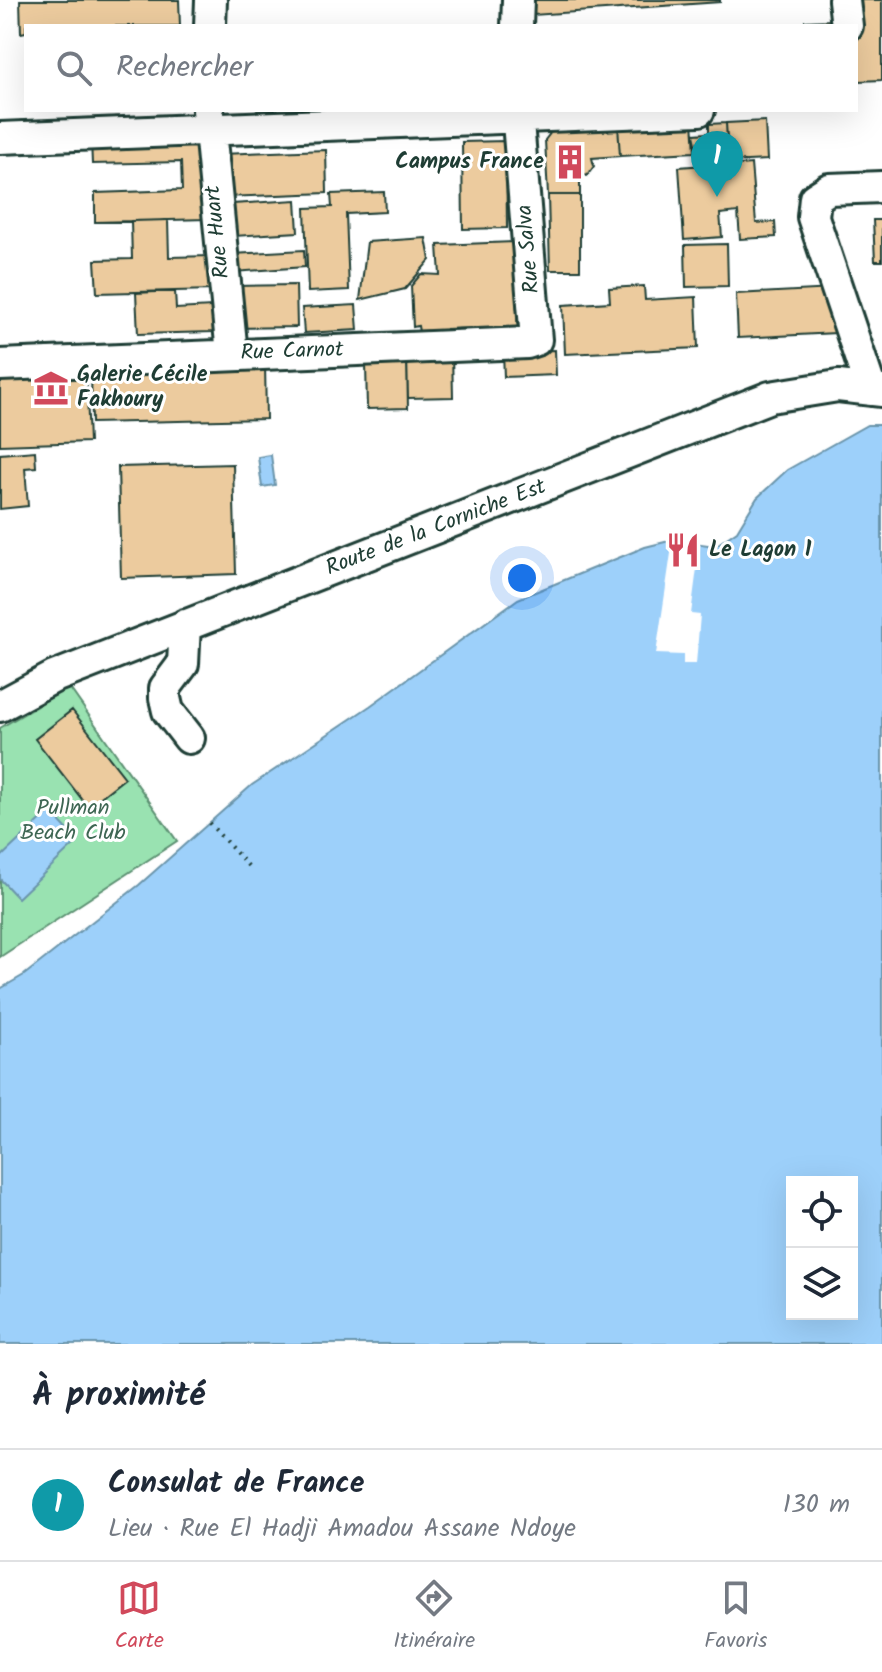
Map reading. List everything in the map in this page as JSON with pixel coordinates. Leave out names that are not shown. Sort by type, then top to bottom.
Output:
[{"type":"street","points":[[210,24],[211,0]]},
{"type":"street","points":[[517,24],[518,0]]},
{"type":"street","points":[[844,0],[847,24]]},
{"type":"street","points":[[0,138],[207,118],[578,112]]},
{"type":"street","name":"Rue Salva","points":[[517,113],[536,340]]},
{"type":"street","name":"Rue Huart","points":[[207,118],[232,354]]},
{"type":"street","points":[[877,390],[813,217],[815,198],[829,189],[882,187]]},
{"type":"street","name":"Rue Carnot","points":[[0,365],[536,340]]},
{"type":"street","name":"Route de la Corniche Est","points":[[0,706],[54,677],[770,397],[838,386],[877,390]]},
{"type":"street","points":[[185,625],[183,664],[165,688],[165,698],[168,711],[189,738]]},
{"type":"path","points":[[209,823],[252,870]]},
{"type":"green space","name":"Pullman Beach Club","points":[[69,687],[177,841],[0,957],[0,728]]},
{"type":"water","points":[[867,425],[882,425],[882,1344],[0,1344],[0,989],[24,975],[139,885],[252,785],[370,706],[518,599],[645,547],[673,540],[715,546],[737,531],[757,498],[787,470]]},
{"type":"water","points":[[271,455],[275,485],[262,487],[258,457]]},
{"type":"water","points":[[50,811],[78,841],[18,898],[0,879],[0,858]]},
{"type":"pier","points":[[673,540],[700,545],[691,614],[700,615],[696,664],[683,664],[683,655],[656,654]]},
{"type":"building","points":[[20,0],[179,0],[180,24],[24,24],[24,32],[21,33]]},
{"type":"building","points":[[532,0],[720,0],[720,2],[533,15]]},
{"type":"building","points":[[854,0],[882,0],[882,80],[858,81],[858,24],[855,24]]},
{"type":"building","points":[[834,20],[835,24],[805,24],[805,21]]},
{"type":"building","points":[[693,121],[695,152],[620,156],[618,125]]},
{"type":"building","points":[[765,121],[767,160],[728,162],[726,123]]},
{"type":"building","points":[[726,123],[727,138],[712,139],[713,164],[700,165],[694,134],[709,133],[709,124]]},
{"type":"building","name":"Campus France","points":[[618,125],[620,156],[592,158],[594,166],[587,176],[580,172],[580,195],[548,195],[545,140],[555,127]]},
{"type":"building","points":[[204,135],[206,219],[95,222],[95,193],[182,190],[181,162],[92,164],[91,139]]},
{"type":"building","points":[[506,141],[507,228],[463,229],[462,142]]},
{"type":"building","points":[[326,150],[327,193],[223,197],[221,154]]},
{"type":"building","points":[[718,164],[720,181],[730,181],[729,166],[751,164],[756,223],[775,222],[776,237],[740,239],[738,212],[720,214],[722,237],[684,240],[679,167]]},
{"type":"building","points":[[384,192],[385,212],[346,214],[349,290],[308,292],[305,208],[332,207],[331,194]]},
{"type":"building","points":[[548,195],[580,195],[580,270],[550,270]]},
{"type":"building","points":[[296,200],[298,232],[234,236],[232,204]]},
{"type":"building","points":[[168,220],[169,257],[212,256],[213,290],[97,293],[95,260],[132,259],[131,221]]},
{"type":"building","points":[[873,220],[882,220],[882,261],[875,261]]},
{"type":"building","points":[[426,238],[430,260],[405,289],[360,300],[367,242]]},
{"type":"building","points":[[514,242],[518,337],[471,339],[471,328],[446,329],[447,337],[420,338],[418,326],[413,327],[411,286],[421,274],[440,275],[438,245]]},
{"type":"building","points":[[727,244],[728,286],[686,287],[685,245]]},
{"type":"building","points":[[304,250],[305,267],[233,272],[232,254]]},
{"type":"building","points":[[296,285],[297,327],[234,328],[234,286]]},
{"type":"building","points":[[644,286],[645,300],[696,297],[698,348],[565,354],[563,305],[610,302],[609,288]]},
{"type":"building","points":[[834,289],[836,333],[738,338],[736,294]]},
{"type":"building","points":[[175,291],[176,309],[212,307],[213,332],[138,334],[136,293]]},
{"type":"building","points":[[356,305],[358,330],[304,333],[302,308]]},
{"type":"building","points":[[555,350],[556,375],[504,377],[503,352]]},
{"type":"building","points":[[452,352],[453,397],[408,398],[407,354]]},
{"type":"building","points":[[407,362],[408,408],[367,409],[366,363]]},
{"type":"building","points":[[265,364],[266,419],[92,423],[91,368]]},
{"type":"building","points":[[86,370],[89,442],[0,445],[0,374]]},
{"type":"building","points":[[35,451],[36,467],[25,468],[28,506],[0,509],[0,454]]},
{"type":"building","points":[[233,464],[236,574],[121,578],[118,467]]},
{"type":"building","points":[[72,710],[125,778],[88,807],[35,739]]},
{"type":"place","name":"Campus France","points":[[570,162]]},
{"type":"place","name":"Consulat de France","points":[[717,197]]},
{"type":"place","name":"Galerie Cécile Fakhoury","points":[[51,388]]},
{"type":"place","name":"Le Lagon 1","points":[[683,550]]}]
